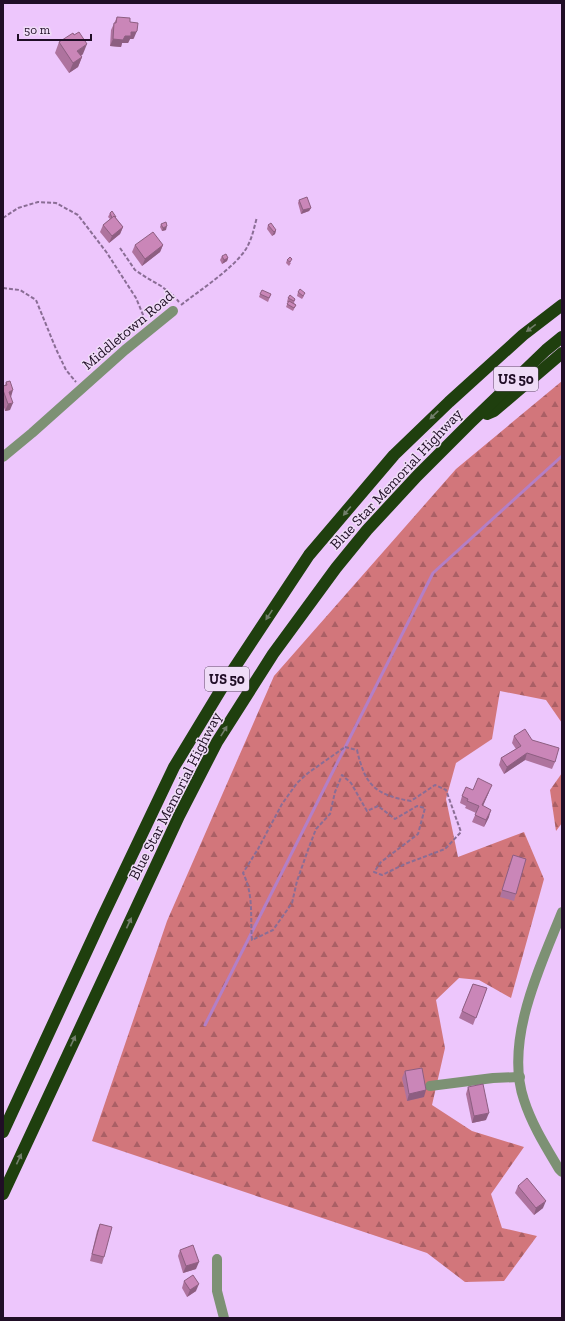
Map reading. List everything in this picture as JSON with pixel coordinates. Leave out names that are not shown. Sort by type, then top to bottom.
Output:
[{"type":"highway","name":"Blue Star Memorial Highway","points":[[3,1132],[174,767],[231,673],[309,555],[394,455],[449,402],[523,335],[562,305]]},
{"type":"highway","name":"Blue Star Memorial Highway","points":[[3,1194],[179,816],[217,742],[273,654],[336,568],[367,530],[417,476],[471,422],[546,350],[562,337]]},
{"type":"highway","points":[[471,422],[494,411],[562,353]]},
{"type":"street","name":"Middletown Road","points":[[3,457],[125,350],[177,308]]},
{"type":"street","points":[[562,912],[531,993],[521,1026],[517,1064],[524,1100],[538,1133],[562,1172]]},
{"type":"street","points":[[430,1086],[493,1078],[520,1077]]},
{"type":"street","points":[[217,1258],[217,1291],[224,1318]]},
{"type":"path","points":[[3,218],[18,208],[38,202],[56,203],[78,215],[107,253],[136,298],[146,322],[146,328],[142,337]]},
{"type":"path","name":"Middletown Road","points":[[177,308],[229,267],[245,250],[252,235],[257,217]]},
{"type":"path","points":[[120,248],[135,270],[174,296],[177,308]]},
{"type":"path","points":[[3,288],[20,290],[36,300],[66,370],[82,389]]},
{"type":"path","points":[[345,747],[358,750],[361,766],[367,780],[377,791],[411,801],[435,785],[446,790],[461,832],[445,850],[405,864],[382,875],[374,872],[381,862],[418,834],[425,808],[417,806],[395,819],[378,806],[367,811],[351,783],[342,775],[335,792],[330,814],[316,829],[297,881],[292,903],[273,930],[252,940],[250,918],[252,902],[243,873],[258,849],[282,804],[297,783],[308,773],[345,747]]},
{"type":"green space","points":[[562,381],[562,723],[546,700],[500,691],[492,739],[456,763],[446,799],[458,857],[524,832],[544,879],[511,998],[479,980],[459,978],[436,1000],[445,1048],[432,1105],[472,1131],[524,1147],[491,1194],[502,1228],[537,1236],[504,1281],[465,1282],[427,1253],[92,1141],[167,921],[274,676],[456,469]]},
{"type":"green space","points":[[562,773],[562,823],[556,831],[550,790]]},
{"type":"building","points":[[117,17],[130,18],[130,22],[138,23],[137,31],[131,32],[131,36],[125,36],[123,40],[113,39],[114,23],[116,23]]},
{"type":"building","points":[[79,32],[87,44],[77,51],[82,57],[73,63],[59,42],[73,33],[74,35]]},
{"type":"building","points":[[307,197],[311,208],[303,210],[299,200]]},
{"type":"building","points":[[112,211],[116,217],[114,216],[112,218],[110,213]]},
{"type":"building","points":[[114,216],[123,227],[112,236],[103,225]]},
{"type":"building","points":[[166,222],[167,226],[163,228],[161,224]]},
{"type":"building","points":[[271,223],[276,230],[274,232],[268,225]]},
{"type":"building","points":[[153,232],[163,245],[145,259],[135,245]]},
{"type":"building","points":[[226,254],[228,258],[224,260],[222,256]]},
{"type":"building","points":[[290,257],[292,259],[290,262],[287,260]]},
{"type":"building","points":[[300,289],[305,293],[303,296],[298,292]]},
{"type":"building","points":[[262,290],[271,294],[269,298],[260,294]]},
{"type":"building","points":[[290,295],[295,299],[294,301],[288,298]]},
{"type":"building","points":[[289,301],[296,305],[294,308],[287,304]]},
{"type":"building","points":[[10,381],[13,390],[9,392],[13,403],[8,404],[3,386],[7,385],[6,382]]},
{"type":"building","points":[[525,729],[532,740],[559,748],[555,762],[527,753],[507,767],[501,758],[521,746],[514,736]]},
{"type":"building","points":[[478,778],[492,785],[482,805],[491,810],[486,820],[475,815],[479,806],[467,801],[468,799],[462,796],[466,787],[473,790]]},
{"type":"building","points":[[513,855],[526,859],[516,894],[502,890]]},
{"type":"building","points":[[473,984],[487,988],[476,1018],[462,1011]]},
{"type":"building","points":[[422,1068],[426,1090],[409,1094],[405,1071]]},
{"type":"building","points":[[483,1084],[489,1113],[474,1116],[468,1087]]},
{"type":"building","points":[[527,1178],[546,1201],[536,1208],[518,1186]]},
{"type":"building","points":[[100,1224],[112,1227],[104,1257],[92,1254]]},
{"type":"building","points":[[193,1245],[199,1262],[186,1266],[180,1250]]},
{"type":"building","points":[[193,1275],[199,1284],[190,1290],[184,1281]]},
{"type":"waterway","points":[[205,1025],[433,573],[562,456]]}]
